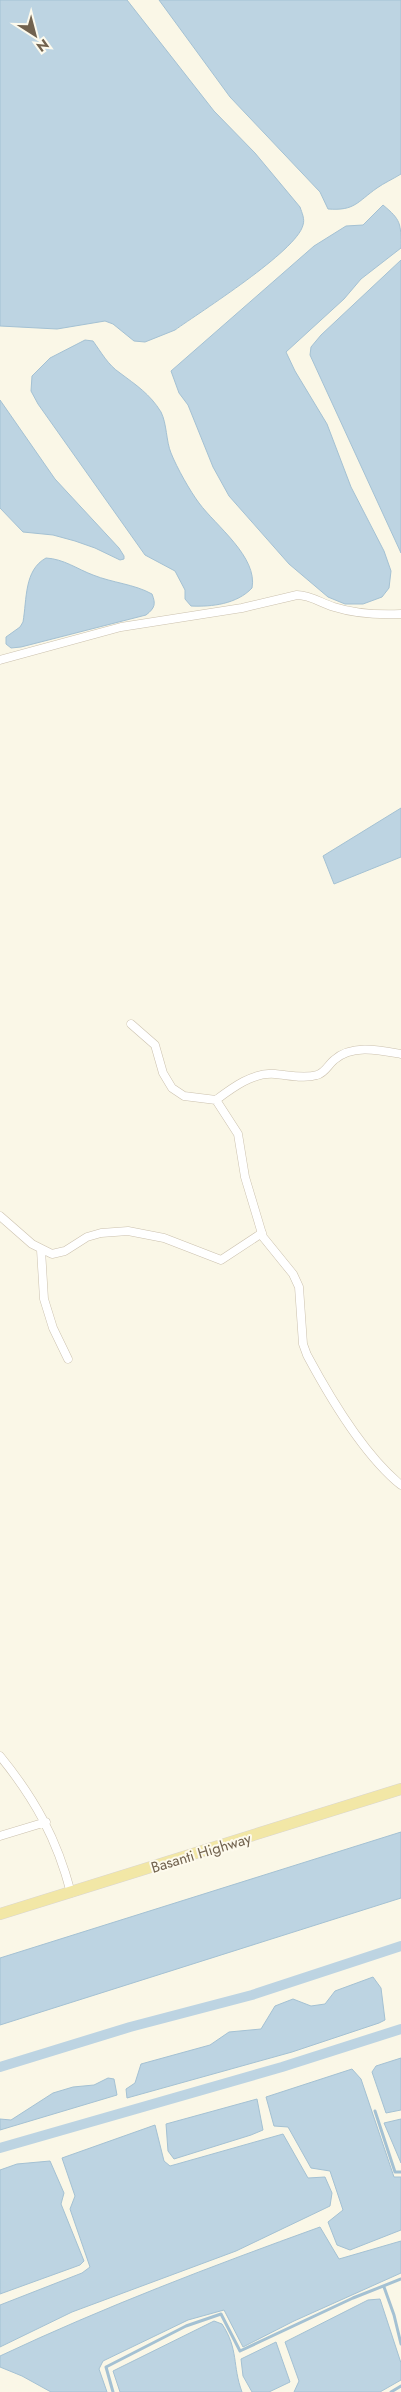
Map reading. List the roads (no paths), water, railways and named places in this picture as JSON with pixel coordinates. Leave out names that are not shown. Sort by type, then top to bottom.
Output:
[{"type":"main road","name":"Basanti Highway","points":[[0,1914],[401,1789]]},
{"type":"street","points":[[0,660],[121,627],[242,608],[297,595],[304,595],[334,607],[360,613],[401,614]]},
{"type":"street","points":[[131,1024],[155,1045],[163,1072],[172,1088],[184,1096],[216,1100],[239,1084],[255,1077],[269,1074],[291,1076],[320,1074],[339,1056],[355,1050],[382,1050],[401,1054]]},
{"type":"street","points":[[216,1100],[238,1134],[245,1177],[262,1233],[270,1248],[293,1274],[299,1288],[303,1344],[312,1366],[375,1460],[401,1484]]},
{"type":"street","points":[[0,1216],[41,1250],[58,1253],[94,1235],[113,1230],[164,1238],[221,1260],[262,1233]]},
{"type":"street","points":[[41,1250],[44,1299],[53,1328],[68,1360]]},
{"type":"street","points":[[0,1756],[32,1798],[46,1822],[65,1870],[70,1892]]},
{"type":"street","points":[[0,1836],[46,1822]]},
{"type":"water","points":[[0,0],[127,0],[214,111],[255,153],[300,207],[304,223],[297,236],[266,265],[225,296],[175,330],[145,342],[134,341],[113,324],[105,321],[57,329],[0,326]]},
{"type":"water","points":[[159,0],[401,0],[401,174],[350,207],[328,209],[320,192],[230,97]]},
{"type":"water","points":[[383,205],[399,223],[401,248],[361,279],[344,299],[286,352],[295,371],[327,424],[351,487],[384,551],[391,571],[389,588],[382,597],[363,604],[345,604],[328,597],[289,564],[229,496],[213,467],[188,405],[179,393],[171,371],[314,246],[346,226],[363,225]]},
{"type":"water","points":[[401,260],[401,553],[310,355],[311,347],[321,335]]},
{"type":"water","points":[[85,340],[93,341],[112,366],[147,395],[161,412],[169,448],[184,479],[199,503],[234,543],[249,565],[252,576],[252,588],[239,598],[216,605],[191,606],[185,599],[185,590],[175,571],[145,555],[38,404],[31,391],[32,376],[50,358]]},
{"type":"water","points":[[0,400],[55,479],[119,548],[124,559],[120,560],[95,548],[53,535],[23,532],[0,508]]},
{"type":"water","points":[[46,558],[59,560],[87,573],[152,594],[153,608],[146,615],[11,648],[6,644],[6,637],[20,627],[23,622],[30,577],[39,563]]},
{"type":"water","points":[[401,808],[401,857],[334,884],[323,856]]},
{"type":"water","points":[[401,1832],[401,1898],[0,2025],[0,1958]]},
{"type":"water","points":[[373,1977],[381,1988],[385,2020],[379,2023],[292,2052],[127,2098],[126,2089],[135,2083],[141,2064],[210,2045],[229,2032],[261,2029],[275,2006],[293,1999],[311,2006],[325,2004],[335,1991]]},
{"type":"water","points":[[401,2058],[401,2110],[386,2113],[372,2072],[376,2066]]},
{"type":"water","points":[[352,2069],[361,2079],[394,2177],[401,2177],[401,2230],[350,2250],[337,2245],[328,2222],[343,2210],[330,2171],[311,2168],[288,2127],[274,2126],[266,2097]]},
{"type":"water","points":[[108,2078],[114,2079],[117,2095],[0,2130],[0,2119],[11,2120],[53,2093],[73,2087],[94,2085]]},
{"type":"water","points":[[257,2099],[263,2130],[174,2159],[168,2151],[166,2124]]},
{"type":"water","points":[[401,2119],[401,2163],[384,2123]]},
{"type":"water","points":[[155,2125],[164,2161],[170,2166],[283,2134],[308,2178],[325,2177],[332,2193],[330,2206],[236,2251],[72,2312],[0,2347],[0,2305],[82,2273],[90,2267],[70,2209],[75,2196],[62,2158]]},
{"type":"water","points":[[50,2161],[64,2193],[61,2204],[84,2261],[80,2265],[0,2294],[0,2170],[17,2164]]},
{"type":"water","points":[[320,2227],[339,2259],[401,2241],[401,2273],[294,2321],[243,2347],[224,2310],[188,2320],[103,2361],[99,2369],[107,2392],[51,2392],[22,2376],[0,2367],[0,2356],[39,2338],[199,2272]]},
{"type":"water","points":[[380,2299],[401,2363],[401,2380],[380,2392],[294,2392],[299,2381],[285,2342],[368,2300]]},
{"type":"water","points":[[214,2321],[222,2324],[231,2342],[242,2392],[120,2392],[113,2371]]},
{"type":"water","points":[[276,2342],[290,2382],[269,2392],[252,2392],[243,2376],[241,2359]]},
{"type":"waterway","points":[[0,2067],[130,2027],[252,1995],[401,1946]]},
{"type":"waterway","points":[[0,2148],[282,2067],[401,2029]]},
{"type":"waterway","points":[[375,2111],[395,2172],[401,2172]]},
{"type":"waterway","points":[[113,2392],[106,2367],[186,2326],[221,2314],[240,2351],[353,2298],[401,2279]]},
{"type":"waterway","points":[[384,2287],[394,2315],[401,2344]]},
{"type":"waterway","points":[[391,2392],[401,2386]]}]
